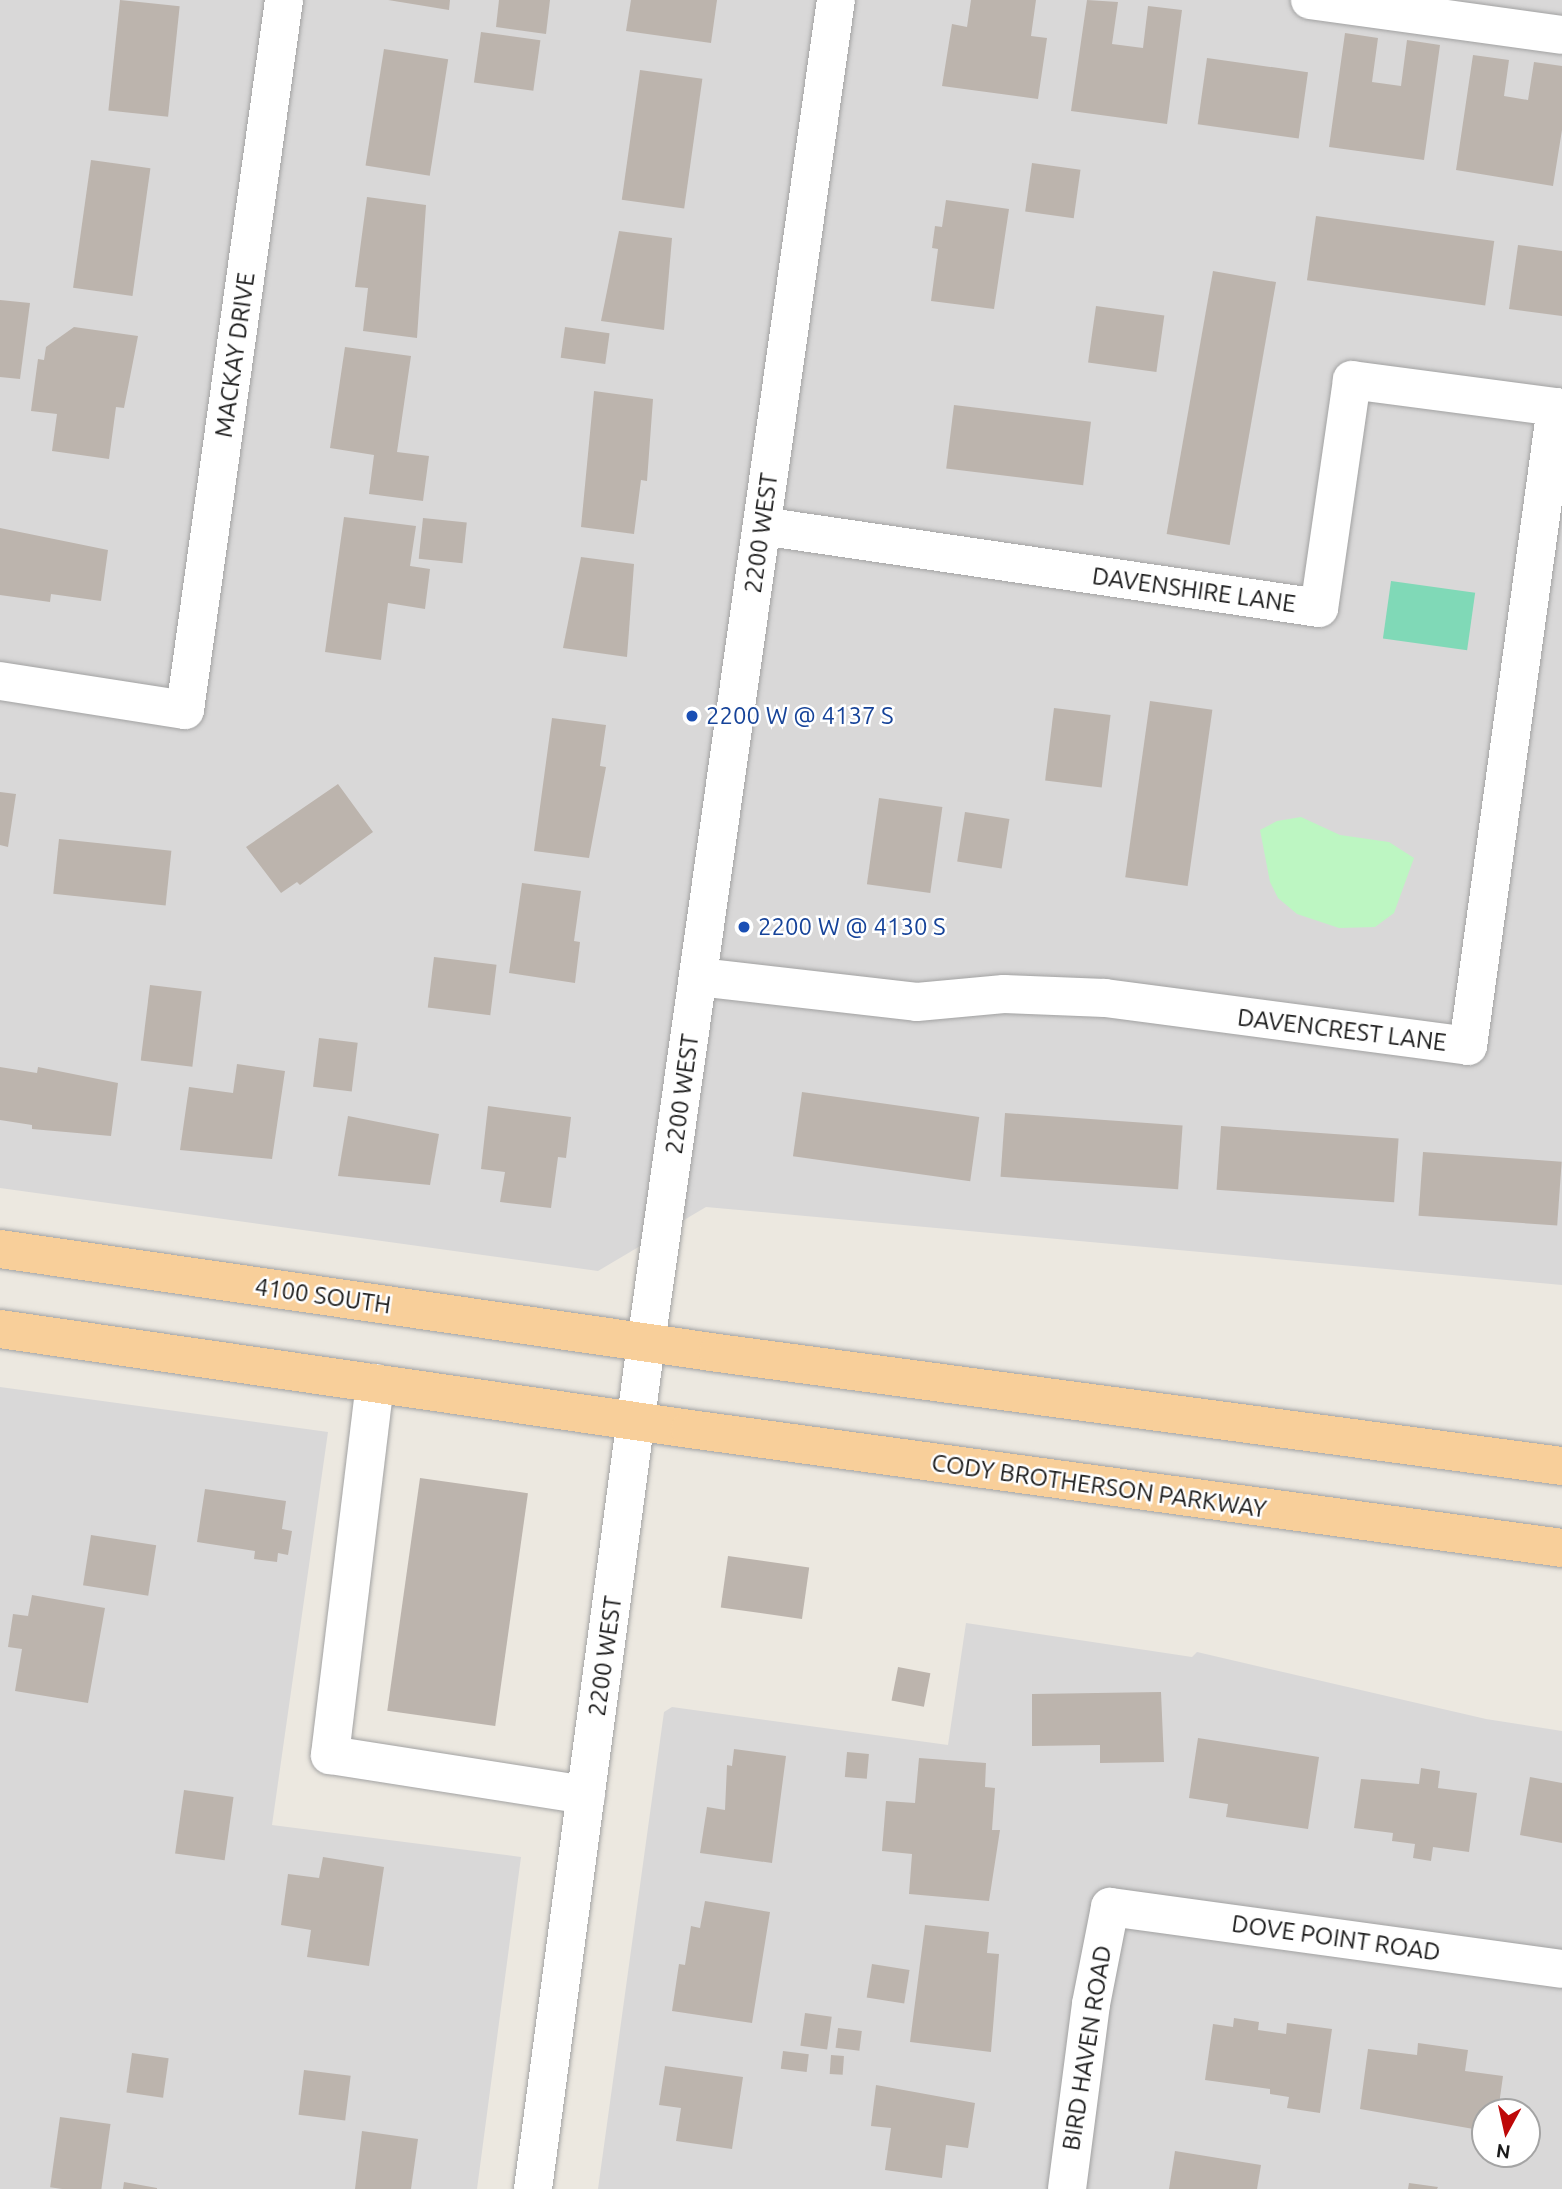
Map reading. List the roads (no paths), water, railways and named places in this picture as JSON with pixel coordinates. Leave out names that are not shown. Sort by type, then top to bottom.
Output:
[{"type":"main road","name":"4100 SOUTH","points":[[0,1249],[646,1343]]},
{"type":"main road","points":[[0,1329],[636,1422]]},
{"type":"main road","points":[[646,1343],[1562,1466]]},
{"type":"main road","name":"CODY BROTHERSON PARKWAY","points":[[636,1422],[1562,1548]]},
{"type":"street","name":"MACKAY DRIVE","points":[[0,681],[185,710],[284,0]]},
{"type":"street","name":"2200 WEST","points":[[533,2189],[646,1343],[836,0]]},
{"type":"street","points":[[1310,0],[1518,14],[1562,35]]},
{"type":"street","name":"DAVENSHIRE LANE","points":[[762,526],[1319,608],[1352,380],[1556,407]]},
{"type":"street","name":"DAVENCREST LANE","points":[[699,977],[917,1002],[1004,994],[1105,998],[1468,1046],[1556,407]]},
{"type":"street","points":[[375,1383],[331,1755],[586,1795]]},
{"type":"street","name":"DOVE POINT ROAD","points":[[1110,1907],[1562,1969]]},
{"type":"street","name":"BIRD HAVEN ROAD","points":[[1066,2189],[1110,1907]]},
{"type":"place","name":"2200 W @ 4137 S","points":[[692,716]]},
{"type":"place","name":"2200 W @ 4130 S","points":[[744,927]]}]
